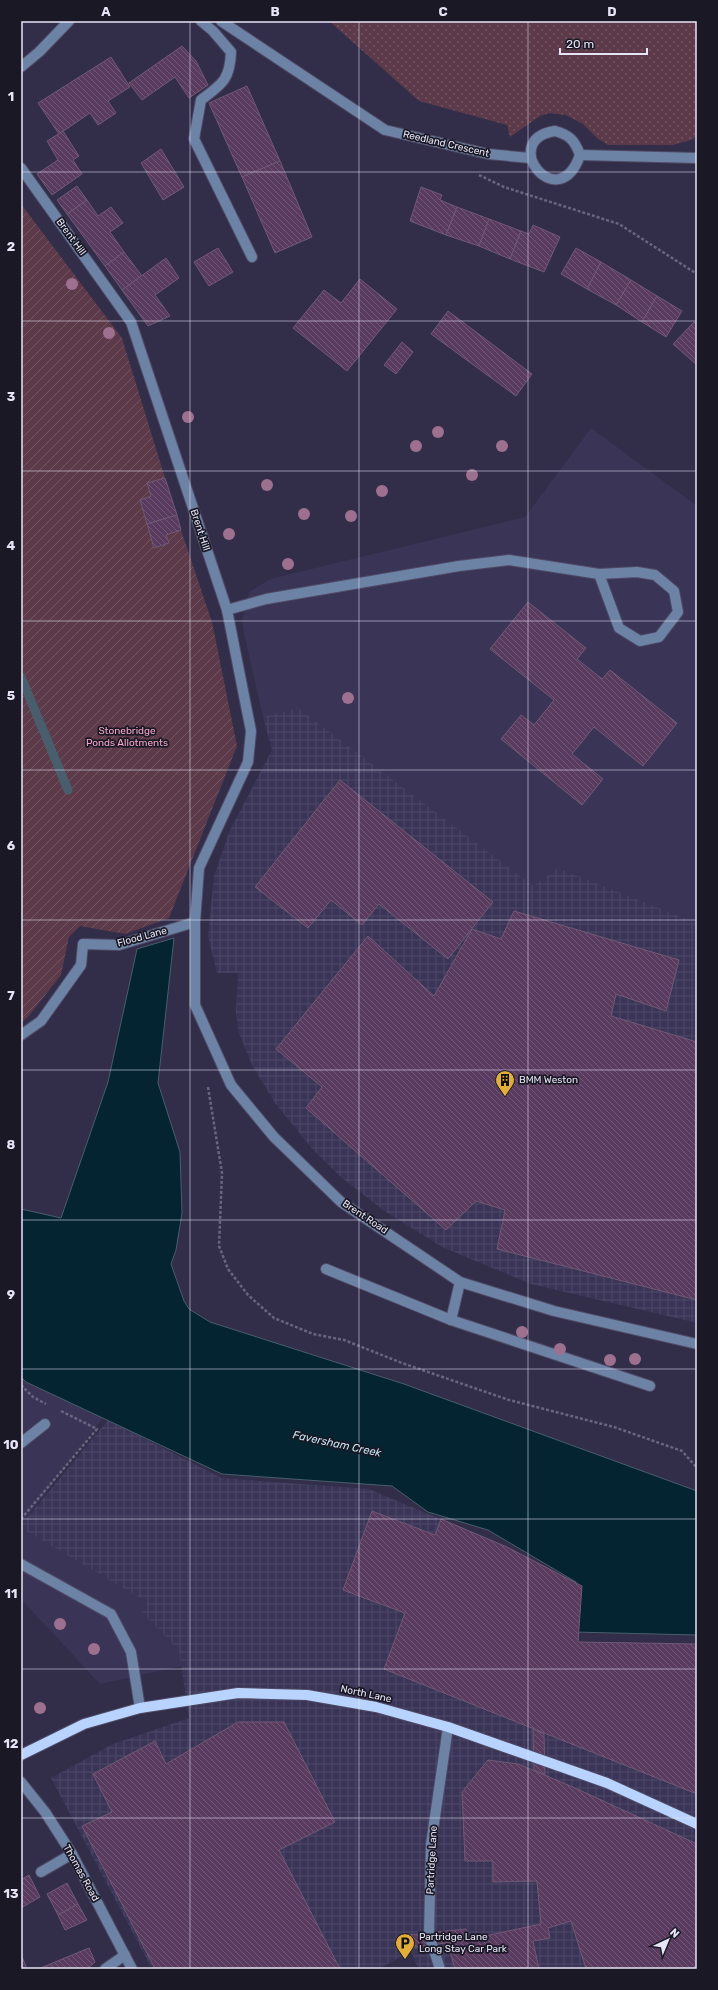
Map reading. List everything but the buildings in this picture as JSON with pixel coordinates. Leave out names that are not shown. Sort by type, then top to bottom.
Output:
[{"type":"main road","name":"North Lane","points":[[21,1755],[84,1724],[140,1708],[238,1693],[307,1695],[376,1707],[448,1727],[607,1783],[697,1824]]},
{"type":"street","points":[[21,67],[39,52],[69,21]]},
{"type":"street","points":[[201,21],[214,31],[231,52],[231,69],[221,84],[201,100],[194,138],[252,257]]},
{"type":"street","name":"Reedland Crescent","points":[[221,21],[385,130],[488,154],[530,158]]},
{"type":"street","points":[[555,131],[566,134],[572,138],[580,155],[572,172],[566,177],[558,179],[543,176],[536,170],[530,158],[534,142],[547,132],[555,131]]},
{"type":"street","points":[[580,155],[697,158]]},
{"type":"street","name":"Brent Hill","points":[[21,168],[131,322],[227,610],[251,731],[248,762],[199,868],[195,922]]},
{"type":"street","points":[[227,610],[266,598],[459,566],[510,560],[599,574],[637,572],[655,575],[674,591],[678,612],[659,636],[640,641],[619,628],[599,574]]},
{"type":"street","name":"Flood Lane","points":[[21,1035],[41,1021],[82,966],[83,944],[119,945],[195,922]]},
{"type":"street","name":"Brent Road","points":[[195,922],[195,1005],[230,1085],[274,1137],[341,1202],[460,1282],[554,1311],[697,1344]]},
{"type":"street","points":[[326,1270],[451,1320],[650,1386]]},
{"type":"street","points":[[451,1320],[460,1282]]},
{"type":"street","points":[[21,1443],[45,1424]]},
{"type":"street","points":[[21,1564],[111,1614],[131,1652],[140,1708]]},
{"type":"street","name":"Partridge Lane","points":[[440,1969],[429,1934],[431,1844],[448,1727]]},
{"type":"street","name":"Thomas Road","points":[[21,1782],[45,1812],[72,1854],[132,1969]]},
{"type":"street","points":[[41,1872],[72,1854]]},
{"type":"street","points":[[104,1969],[125,1956]]},
{"type":"path","points":[[21,1385],[33,1397],[47,1404]]},
{"type":"path","points":[[21,1519],[97,1429],[54,1408]]},
{"type":"shaded area","points":[[591,428],[697,506],[697,923],[558,868],[533,887],[298,709],[263,717],[244,634],[242,621],[249,592],[270,579],[525,517]]},
{"type":"shaded area","points":[[298,708],[533,886],[558,868],[697,923],[697,1323],[531,1284],[442,1247],[383,1210],[342,1178],[314,1151],[275,1103],[252,1065],[239,1033],[236,1012],[238,973],[217,973],[208,936],[214,876],[230,830],[272,750],[263,717]]},
{"type":"shaded area","points":[[21,1376],[26,1382],[103,1418],[21,1525]]},
{"type":"shaded area","points":[[108,1420],[222,1478],[369,1489],[507,1547],[582,1586],[578,1642],[697,1644],[697,1969],[418,1969],[411,1951],[379,1969],[152,1969],[51,1778],[113,1744],[189,1718],[179,1651],[142,1612],[147,1602],[21,1528],[21,1525]]},
{"type":"shaded area","points":[[21,1528],[148,1602],[142,1612],[179,1651],[182,1666],[100,1684],[21,1599]]},
{"type":"green space","points":[[329,21],[697,21],[697,134],[694,139],[673,145],[608,145],[597,138],[583,124],[566,115],[550,113],[540,116],[510,137],[507,125],[419,101]]},
{"type":"green space","name":"Stonebridge Ponds Allotments","points":[[21,204],[122,338],[181,530],[212,622],[237,746],[169,918],[125,934],[80,926],[69,937],[61,975],[28,1017],[21,1023]]},
{"type":"water","name":"Faversham Creek","points":[[174,938],[158,1083],[180,1152],[182,1213],[176,1250],[171,1264],[184,1301],[189,1309],[210,1322],[404,1384],[697,1491],[697,1635],[573,1632],[576,1582],[488,1530],[428,1512],[392,1486],[222,1474],[26,1382],[21,1377],[21,1209],[61,1218],[108,1082],[137,949]]},
{"type":"waterway","points":[[21,677],[68,790]]},
{"type":"place","name":"BMM Weston","points":[[505,1097]]},
{"type":"place","name":"Partridge Lane Long Stay Car Park","points":[[405,1960]]}]
